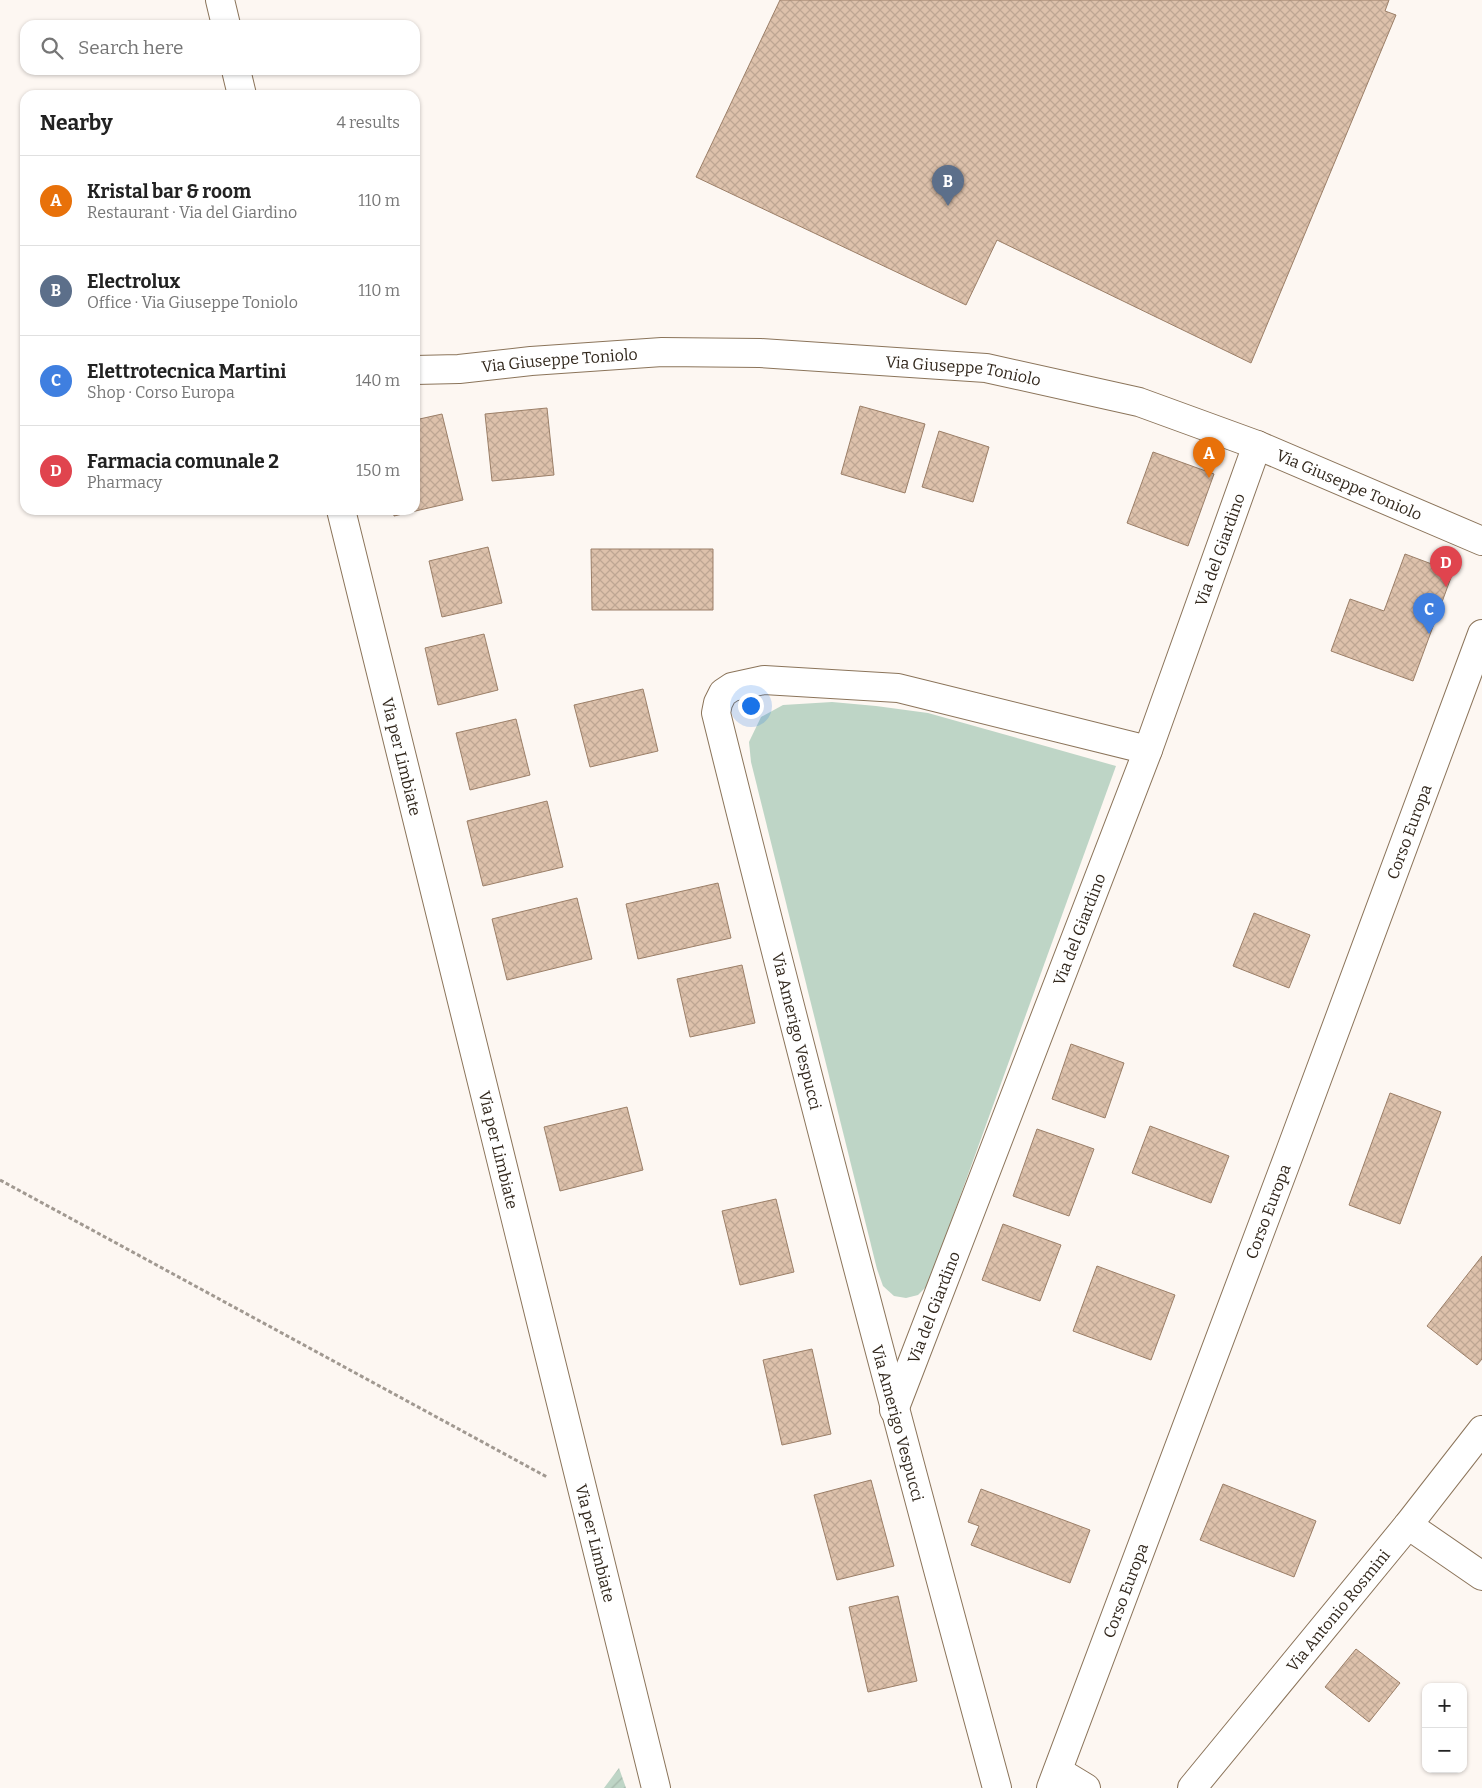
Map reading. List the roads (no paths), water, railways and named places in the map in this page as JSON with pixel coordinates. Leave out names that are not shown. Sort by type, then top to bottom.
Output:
[{"type":"street","points":[[220,0],[225,20]]},
{"type":"street","points":[[237,75],[241,90]]},
{"type":"street","name":"Via Giuseppe Toniolo","points":[[420,370],[459,369],[531,361],[662,352],[760,353],[986,368],[1139,402],[1257,445],[1482,542]]},
{"type":"street","name":"Via del Giardino","points":[[894,1410],[1148,750],[1257,445]]},
{"type":"street","name":"Via per Limbiate","points":[[342,515],[656,1788]]},
{"type":"street","name":"Corso Europa","points":[[1054,1780],[1482,634]]},
{"type":"street","name":"Via Amerigo Vespucci","points":[[997,1788],[894,1410],[716,713],[718,703],[724,693],[732,687],[764,680],[898,688],[1148,750]]},
{"type":"street","name":"Via Antonio Rosmini","points":[[1192,1788],[1408,1525],[1482,1430]]},
{"type":"street","points":[[1408,1525],[1482,1576]]},
{"type":"street","points":[[1054,1780],[1086,1788]]},
{"type":"place","name":"Electrolux","points":[[948,206]]},
{"type":"place","name":"Kristal bar & room","points":[[1209,478]]},
{"type":"place","name":"Farmacia comunale 2","points":[[1446,587]]},
{"type":"place","name":"Elettrotecnica Martini","points":[[1429,634]]}]
